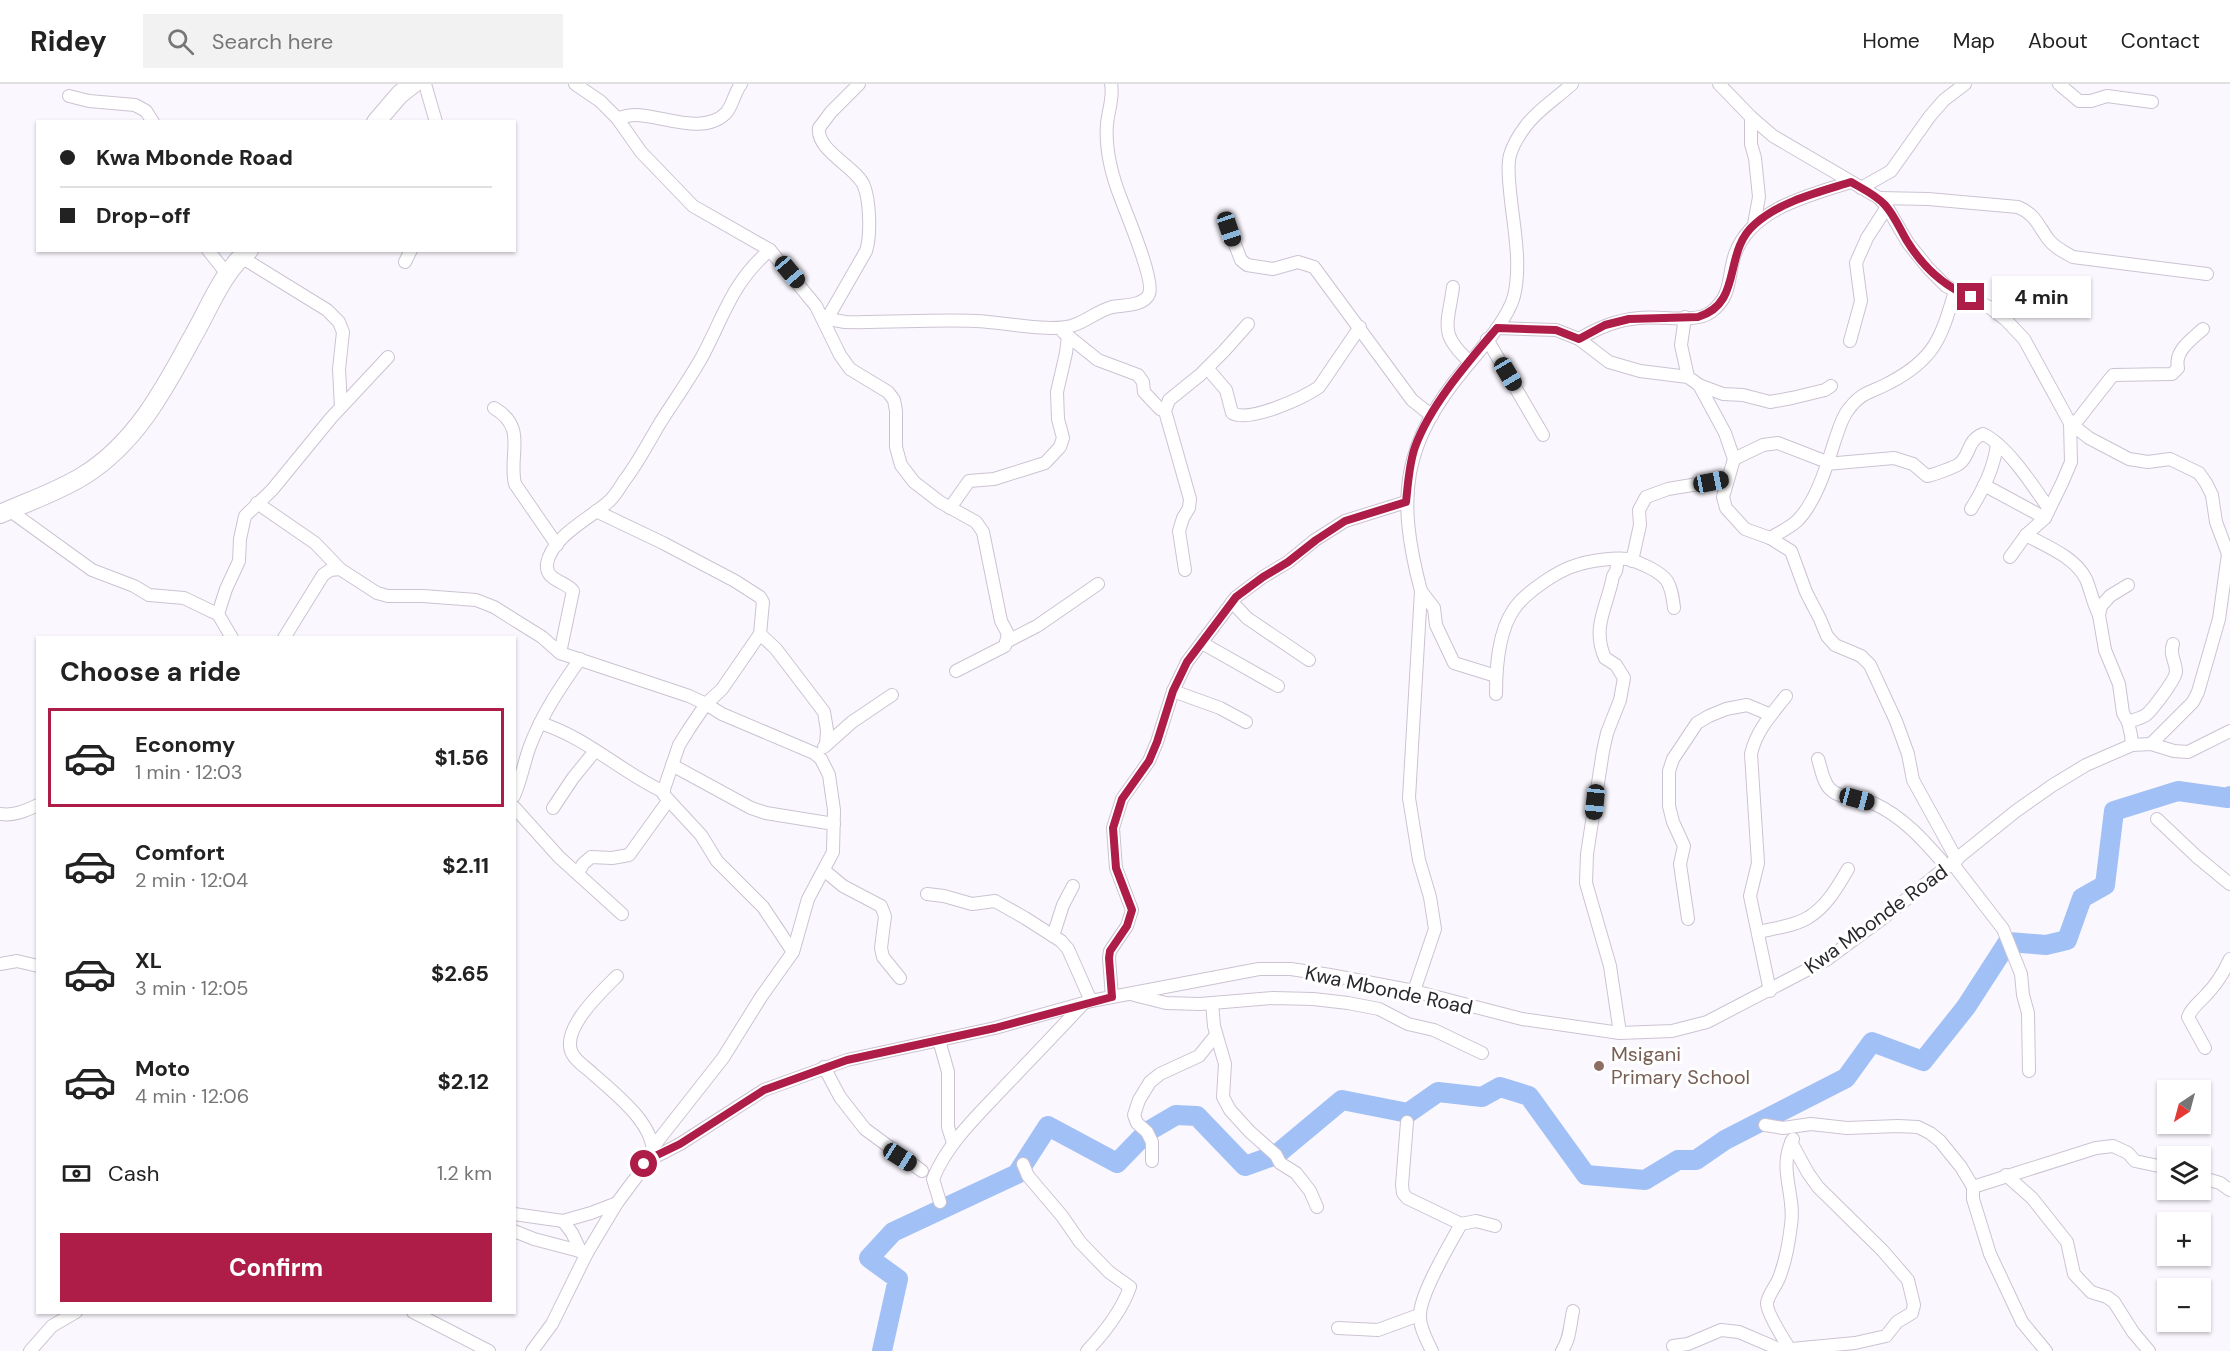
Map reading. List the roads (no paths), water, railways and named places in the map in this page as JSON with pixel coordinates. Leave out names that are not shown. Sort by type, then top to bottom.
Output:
[{"type":"street","points":[[425,84],[435,120]]},
{"type":"street","points":[[575,84],[600,101],[617,118],[641,152],[693,206],[770,250],[804,289],[825,318],[840,355],[850,369],[888,392],[894,400],[896,411],[896,447],[901,465],[914,482],[950,508],[976,522],[983,532],[992,584],[1001,621],[1008,634],[1008,641]]},
{"type":"street","points":[[617,118],[637,115],[679,123],[714,120],[729,110],[741,84]]},
{"type":"street","points":[[825,318],[870,241],[864,185],[830,151],[820,138],[819,128],[831,112],[859,84]]},
{"type":"street","points":[[825,318],[845,322],[873,323],[979,321],[1012,325],[1071,326],[1097,311],[1138,303],[1148,298],[1151,291],[1134,229],[1121,199],[1107,150],[1107,125],[1113,90],[1111,84]]},
{"type":"street","points":[[1414,991],[1435,929],[1430,897],[1419,860],[1409,798],[1421,591],[1415,569],[1406,502],[1409,475],[1416,446],[1443,395],[1497,328],[1514,297],[1517,273],[1509,183],[1510,156],[1526,125],[1544,106],[1572,84]]},
{"type":"street","points":[[1719,84],[1751,117],[1796,151],[1883,203],[1908,243],[1946,286],[1989,307],[2006,320],[2024,339],[2072,425],[2089,438],[2129,459],[2148,462],[2170,459],[2199,473],[2212,495],[2216,522],[2228,554],[2219,619],[2198,693],[2193,702],[2151,744]]},
{"type":"street","points":[[1579,339],[1605,325],[1629,319],[1698,317],[1711,312],[1727,294],[1734,257],[1740,243],[1754,224],[1803,198],[1856,185],[1891,171],[1930,116],[1944,100],[1965,84]]},
{"type":"street","points":[[2059,84],[2079,100],[2091,101],[2106,96],[2152,102]]},
{"type":"street","points":[[377,120],[402,87]]},
{"type":"street","points":[[69,96],[89,101],[135,105],[146,111],[152,120]]},
{"type":"street","points":[[1751,117],[1751,144],[1759,197],[1754,224]]},
{"type":"street","points":[[1883,203],[1928,199],[2018,207],[2028,211],[2036,219],[2049,241],[2073,257],[2207,274]]},
{"type":"street","points":[[1850,341],[1861,301],[1856,269],[1857,257],[1883,203]]},
{"type":"street","points":[[1229,229],[1241,260],[1247,265],[1273,269],[1298,262],[1314,267],[1412,400],[1432,416]]},
{"type":"street","points":[[560,653],[573,591],[570,586],[557,581],[550,575],[547,565],[551,553],[567,533],[609,502],[642,457],[660,423],[691,376],[740,280],[755,262],[770,250]]},
{"type":"street","points":[[210,252],[227,274]]},
{"type":"street","points":[[5,512],[84,475],[110,455],[143,421],[163,392],[227,274],[245,254],[327,310],[339,322],[343,332],[339,369],[341,407]]},
{"type":"street","points":[[1453,287],[1446,320],[1447,330],[1455,348],[1470,362]]},
{"type":"street","points":[[1770,538],[1796,522],[1806,511],[1846,411],[1858,398],[1872,389],[1891,382],[1931,353],[1941,333],[1955,291]]},
{"type":"street","points":[[1685,317],[1681,345],[1688,377]]},
{"type":"street","points":[[1185,570],[1179,531],[1183,518],[1190,508],[1191,499],[1180,470],[1176,445],[1165,411],[1169,400],[1208,368],[1248,324]]},
{"type":"street","points":[[1055,326],[1098,360],[1138,375],[1143,382],[1144,392],[1160,409],[1165,411]]},
{"type":"street","points":[[1208,368],[1226,390],[1232,413],[1245,417],[1270,410],[1319,387],[1360,327]]},
{"type":"street","points":[[1497,328],[1556,330],[1579,339],[1609,362],[1624,368],[1688,377],[1699,385],[1724,394],[1743,395],[1770,402],[1825,390],[1831,386]]},
{"type":"street","points":[[2010,557],[2026,535],[2047,514],[2071,462],[2072,425],[2113,375],[2172,374],[2178,368],[2177,358],[2180,351],[2203,329]]},
{"type":"street","points":[[950,508],[963,486],[969,482],[994,479],[1045,463],[1060,447],[1064,438],[1058,419],[1057,392],[1068,336]]},
{"type":"street","points":[[1487,339],[1542,435]]},
{"type":"street","points":[[218,614],[226,589],[240,561],[240,539],[245,516],[272,490],[341,407],[388,357]]},
{"type":"street","points":[[1699,385],[1725,433],[1734,459],[1723,497],[1726,508],[1745,529],[1770,538],[1791,551],[1806,592],[1827,636],[1835,645],[1861,656],[1870,665],[1896,721],[1908,754],[1913,780],[1952,863]]},
{"type":"street","points":[[494,408],[509,420],[513,430],[516,441],[513,475],[515,484],[557,545]]},
{"type":"street","points":[[1734,459],[1763,445],[1778,443],[1827,463],[1894,458],[1913,464],[1927,476],[1958,465],[1970,443],[1976,436],[1983,434],[1998,444],[2031,482],[2047,514]]},
{"type":"street","points":[[1971,509],[1995,461],[1998,444]]},
{"type":"street","points":[[1632,561],[1640,525],[1639,510],[1646,497],[1668,489],[1728,479]]},
{"type":"street","points":[[1984,485],[2047,514]]},
{"type":"street","points":[[1112,997],[1110,951],[1127,926],[1132,910],[1116,868],[1113,828],[1122,799],[1149,761],[1173,691],[1187,662],[1232,602],[1263,577],[1345,521],[1406,502]]},
{"type":"street","points":[[257,503],[315,543],[340,569],[377,593],[388,596],[476,600],[494,608],[542,637],[560,653],[706,704],[722,714],[822,750]]},
{"type":"street","points":[[5,512],[92,570],[134,586],[149,595],[184,598],[218,614],[231,636]]},
{"type":"street","points":[[578,873],[591,857],[612,858],[628,855],[666,796],[672,765],[679,745],[706,704],[722,690],[760,634],[763,602],[760,597],[663,543],[596,512]]},
{"type":"street","points":[[2026,535],[2055,548],[2085,579],[2099,615],[2105,650],[2119,684],[2123,714],[2128,722],[2132,746]]},
{"type":"street","points":[[1618,560],[1600,616],[1601,640],[1605,658],[1616,665],[1624,678],[1620,700],[1607,733],[1603,751],[1587,854],[1586,883],[1610,966],[1620,1033]]},
{"type":"street","points":[[1496,694],[1496,676],[1504,632],[1513,610],[1527,594],[1577,565],[1618,560],[1632,561],[1665,579],[1673,598],[1674,608]]},
{"type":"street","points":[[285,636],[323,575],[330,570],[340,569]]},
{"type":"street","points":[[956,671],[1005,646],[1008,641],[1037,626],[1098,584]]},
{"type":"street","points":[[2099,615],[2100,606],[2128,585]]},
{"type":"street","points":[[1421,591],[1434,608],[1436,625],[1454,663],[1496,676]]},
{"type":"street","points":[[1232,602],[1247,618],[1309,660]]},
{"type":"street","points":[[653,1152],[723,1058],[761,997],[793,952],[808,899],[825,871],[833,852],[834,824],[830,775],[822,750],[826,730],[824,712],[776,649],[760,634]]},
{"type":"street","points":[[1202,643],[1278,686]]},
{"type":"street","points":[[2128,722],[2145,716],[2156,705],[2173,679],[2176,671],[2170,651],[2173,644]]},
{"type":"street","points":[[516,790],[540,723],[562,684],[580,659]]},
{"type":"street","points":[[1173,691],[1220,708],[1246,722]]},
{"type":"street","points":[[822,750],[852,722],[892,695]]},
{"type":"street","points":[[1770,991],[1750,897],[1758,863],[1751,754],[1753,742],[1786,696]]},
{"type":"street","points":[[1688,919],[1680,864],[1684,846],[1673,822],[1669,806],[1669,771],[1673,759],[1697,723],[1710,716],[1726,709],[1747,705],[1771,715]]},
{"type":"street","points":[[540,723],[563,731],[666,796],[701,835],[717,861],[763,907],[793,952]]},
{"type":"street","name":"Kwa Mbonde Road","points":[[532,1351],[558,1315],[584,1253],[653,1152],[680,1144],[764,1090],[824,1067],[995,1028],[1112,997],[1259,969],[1290,969],[1330,975],[1414,991],[1522,1019],[1620,1033],[1672,1031],[1707,1022],[1826,960],[1883,918],[2016,811],[2086,765],[2132,746],[2151,744],[2174,751],[2188,752],[2230,731]]},
{"type":"street","points":[[553,808],[573,778],[596,751]]},
{"type":"street","points":[[1818,759],[1826,784],[1831,791],[1872,803],[1900,819],[1952,863],[2003,929],[2021,974],[2028,1013],[2030,1071]]},
{"type":"street","points":[[672,765],[751,808],[766,813],[834,824]]},
{"type":"street","points":[[0,814],[10,815],[36,806]]},
{"type":"street","points":[[516,809],[560,857],[622,914]]},
{"type":"street","points":[[2157,819],[2230,884]]},
{"type":"street","points":[[1758,932],[1809,918],[1834,894],[1848,868]]},
{"type":"street","points":[[825,871],[843,886],[881,906],[885,916],[880,948],[883,957],[900,978]]},
{"type":"street","points":[[1053,936],[1072,886]]},
{"type":"street","points":[[927,894],[972,904],[994,902],[1017,912],[1053,936],[1068,949],[1087,1003],[988,1102],[953,1143],[933,1179],[940,1202]]},
{"type":"street","points":[[2205,1048],[2188,1017],[2192,1009],[2224,972],[2230,959]]},
{"type":"street","points":[[0,964],[17,961],[36,966]]},
{"type":"street","points":[[617,976],[583,1011],[572,1036],[570,1047],[576,1059],[632,1110],[648,1133],[653,1152]]},
{"type":"street","points":[[1131,994],[1166,1004],[1273,998],[1348,1003],[1379,1009],[1408,1024],[1434,1030],[1482,1053]]},
{"type":"street","points":[[1212,1003],[1214,1026],[1225,1064],[1222,1097],[1250,1132],[1276,1155],[1280,1163],[1296,1173],[1310,1191],[1317,1207]]},
{"type":"street","points":[[1152,1161],[1152,1142],[1147,1132],[1137,1124],[1134,1115],[1139,1100],[1150,1082],[1160,1074],[1199,1056],[1216,1035]]},
{"type":"street","points":[[939,1040],[948,1072],[948,1126],[953,1143]]},
{"type":"street","points":[[824,1067],[840,1097],[865,1129],[922,1171]]},
{"type":"street","points":[[1407,1122],[1402,1185],[1403,1193],[1407,1198],[1461,1224],[1476,1221],[1495,1226]]},
{"type":"street","points":[[1765,1125],[1783,1128],[1818,1125],[1847,1128],[1898,1126],[1918,1128],[1940,1141],[1961,1167],[1973,1187],[1973,1199],[1990,1254],[2022,1322],[2046,1351]]},
{"type":"street","points":[[1789,1348],[1769,1314],[1767,1303],[1779,1277],[1791,1224],[1792,1208],[1786,1181],[1786,1154],[1801,1126]]},
{"type":"street","points":[[1673,1346],[1688,1344],[1721,1330],[1739,1332],[1781,1350],[1823,1347],[1886,1336],[1897,1322],[1912,1313],[1914,1305],[1908,1280],[1883,1251],[1818,1187],[1791,1142]]},
{"type":"street","points":[[1973,1187],[2096,1148],[2113,1146],[2128,1153],[2135,1161],[2157,1166]]},
{"type":"street","points":[[1023,1164],[1028,1176],[1062,1216],[1080,1242],[1109,1272],[1130,1287],[1122,1304],[1098,1340],[1087,1351]]},
{"type":"street","points":[[2006,1175],[2032,1197],[2067,1242],[2074,1275],[2091,1292],[2114,1302],[2133,1332],[2149,1351]]},
{"type":"street","points":[[2211,1180],[2230,1190]]},
{"type":"street","points":[[516,1214],[562,1221],[591,1214],[616,1203]]},
{"type":"street","points":[[562,1221],[584,1253]]},
{"type":"street","points":[[1432,1351],[1426,1340],[1419,1315],[1437,1268],[1461,1224]]},
{"type":"street","points":[[516,1232],[584,1253]]},
{"type":"street","points":[[1562,1351],[1569,1337],[1573,1311]]},
{"type":"street","points":[[30,1351],[52,1326],[73,1314]]},
{"type":"street","points":[[417,1314],[489,1351]]},
{"type":"street","points":[[1338,1328],[1378,1330],[1419,1315]]},
{"type":"waterway","points":[[882,1351],[898,1279],[869,1258],[893,1232],[1017,1174],[1048,1126],[1117,1163],[1147,1132],[1176,1115],[1197,1116],[1245,1166],[1276,1155],[1342,1100],[1408,1113],[1438,1092],[1482,1097],[1500,1087],[1529,1096],[1586,1175],[1645,1180],[1678,1160],[1696,1160],[1725,1140],[1846,1078],[1872,1042],[1923,1061],[1966,1007],[2008,942],[2046,945],[2067,940],[2082,898],[2105,885],[2114,811],[2178,791],[2228,798],[2230,796]]},
{"type":"place","name":"Msigani Primary School","points":[[1599,1066]]}]
